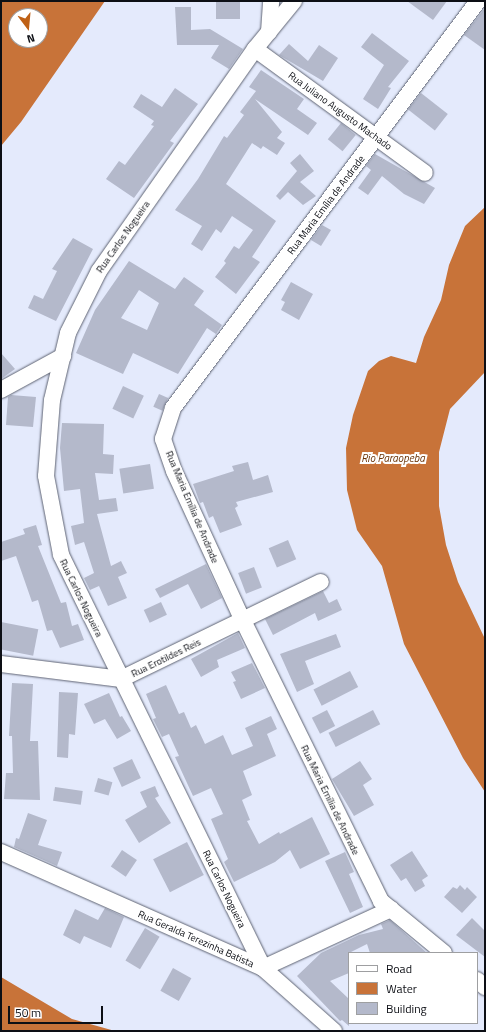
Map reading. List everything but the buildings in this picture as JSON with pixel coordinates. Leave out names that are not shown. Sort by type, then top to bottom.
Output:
[{"type":"street","points":[[269,32],[271,1]]},
{"type":"street","name":"Rua Carlos Nogueira","points":[[294,1],[256,49],[99,271],[68,333],[52,400],[46,476],[61,556],[263,968],[334,1031]]},
{"type":"street","name":"Rua Maria Emília de Andrade","points":[[443,952],[381,901],[243,621],[174,471],[163,438],[173,408],[478,1]]},
{"type":"street","name":"Rua Juliano Augusto Machado","points":[[256,49],[425,173]]},
{"type":"street","points":[[1,390],[63,356]]},
{"type":"street","name":"Rua Erotildes Reis","points":[[1,664],[121,679],[243,621],[320,582]]},
{"type":"street","name":"Rua Geralda Terezinha Batista","points":[[1,852],[263,968],[391,909]]},
{"type":"water","points":[[2,1],[105,1],[21,122],[1,146]]},
{"type":"water","name":"Rio Paraopeba","points":[[485,207],[485,372],[450,409],[439,452],[439,506],[446,545],[458,582],[485,639],[485,792],[463,758],[404,644],[382,566],[357,530],[347,490],[346,448],[353,415],[368,371],[379,361],[391,356],[416,363],[424,337],[441,300],[449,265],[465,226]]},
{"type":"water","points":[[1,977],[72,1019],[115,1031],[1,1031]]}]
